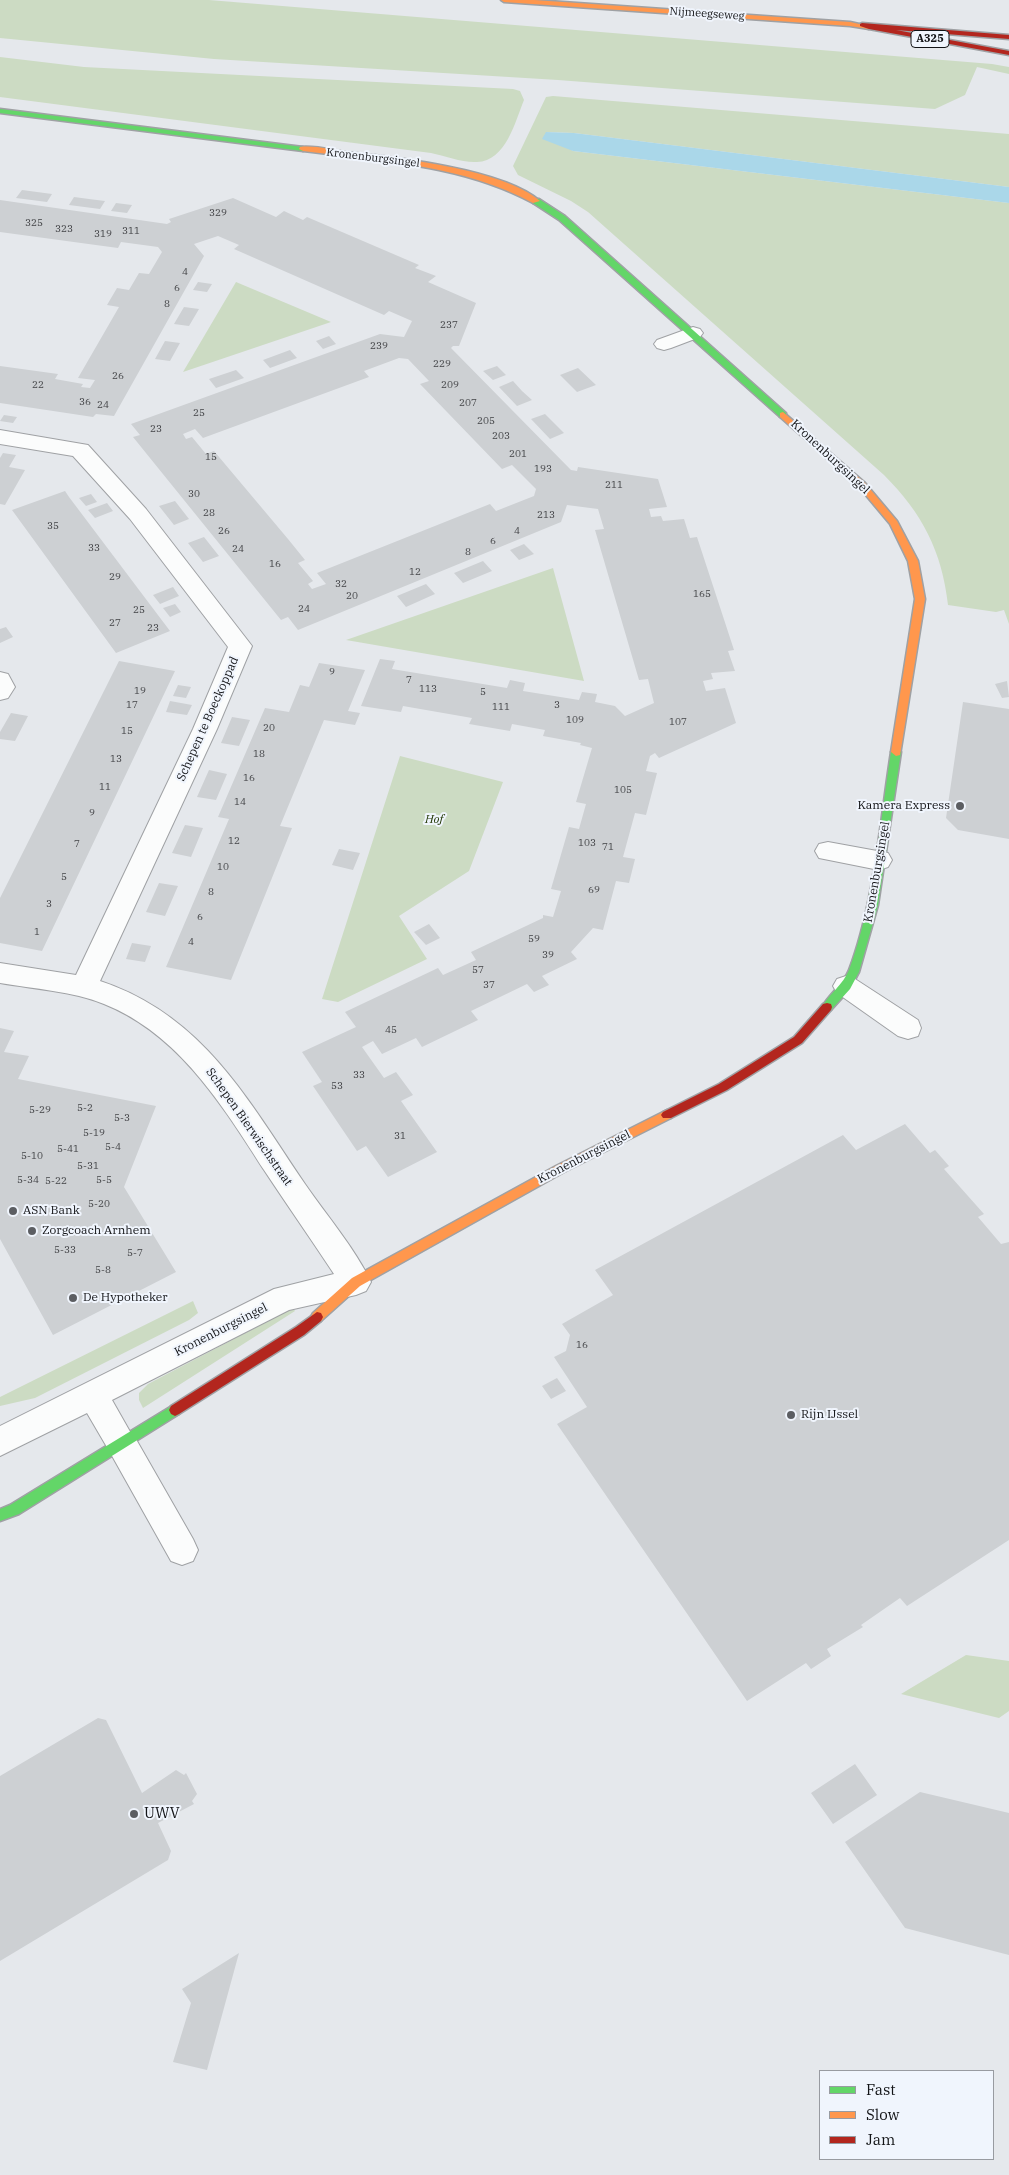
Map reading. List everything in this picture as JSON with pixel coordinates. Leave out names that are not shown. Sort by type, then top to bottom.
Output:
[{"type":"main road","name":"Nijmeegseweg","points":[[504,0],[1009,37]]},
{"type":"main road","name":"Nijmeegseweg","points":[[850,24],[1009,53]]},
{"type":"main road","points":[[850,24],[1009,25]]},
{"type":"main road","name":"Kronenburgsingel","points":[[0,111],[426,165],[492,181],[530,196],[562,218],[694,333],[862,485],[894,523],[913,561],[920,599],[873,905],[854,972],[846,986],[798,1040],[723,1087],[560,1169],[356,1282],[300,1331],[14,1510],[0,1514]]},
{"type":"street","points":[[664,344],[694,333]]},
{"type":"street","name":"Schepen te Boeckoppad","points":[[0,437],[80,450],[138,514],[240,646],[205,729],[84,987]]},
{"type":"street","points":[[0,680],[3,687],[0,692]]},
{"type":"street","points":[[828,851],[879,860]]},
{"type":"street","name":"Schepen Bierwischstraat","points":[[0,974],[84,987],[128,1003],[166,1027],[200,1057],[226,1090],[356,1282]]},
{"type":"street","points":[[846,986],[908,1028]]},
{"type":"street","name":"Kronenburgsingel","points":[[0,1442],[284,1298],[356,1282]]},
{"type":"street","points":[[93,1396],[182,1550]]},
{"type":"green space","points":[[0,0],[209,0],[992,64],[1009,67],[1009,74],[977,67],[965,95],[935,109],[558,80],[214,59],[0,38]]},
{"type":"green space","points":[[0,57],[84,67],[513,89],[520,91],[524,100],[513,129],[502,148],[487,160],[472,162],[431,153],[0,97]]},
{"type":"green space","points":[[553,96],[1009,134],[1009,187],[574,133],[546,132],[573,151],[1009,203],[1009,624],[1004,610],[996,612],[948,605],[941,567],[928,534],[909,504],[884,475],[588,212],[571,201],[518,175],[513,166],[546,97]]},
{"type":"green space","points":[[236,282],[331,322],[183,372]]},
{"type":"green space","points":[[553,568],[584,681],[346,640]]},
{"type":"green space","name":"Hof","points":[[400,756],[503,782],[469,871],[399,916],[427,959],[338,1002],[322,999]]},
{"type":"green space","points":[[193,1301],[198,1313],[189,1320],[35,1398],[0,1406],[0,1397]]},
{"type":"green space","points":[[293,1308],[295,1311],[143,1408],[139,1400],[139,1393],[148,1384]]},
{"type":"green space","points":[[966,1655],[1009,1661],[1009,1711],[999,1718],[901,1694]]},
{"type":"water","points":[[546,132],[574,133],[1009,187],[1009,203],[573,151],[542,139]]},
{"type":"building","points":[[22,190],[52,194],[47,202],[16,198]]},
{"type":"building","points":[[74,197],[105,201],[100,209],[69,205]]},
{"type":"building","points":[[233,198],[276,217],[284,211],[303,220],[307,217],[419,265],[415,268],[436,276],[428,282],[476,303],[459,346],[451,348],[571,470],[577,471],[578,467],[658,479],[667,507],[649,509],[651,517],[661,516],[663,521],[684,519],[690,538],[697,537],[734,650],[728,651],[735,671],[711,673],[713,679],[703,681],[706,691],[725,688],[736,723],[659,758],[655,753],[650,756],[646,771],[657,773],[646,815],[635,813],[623,857],[635,859],[629,883],[616,881],[603,930],[593,928],[571,952],[577,959],[542,976],[549,985],[534,992],[527,984],[471,1011],[478,1020],[422,1047],[416,1038],[382,1054],[373,1041],[362,1047],[384,1078],[396,1072],[413,1095],[401,1101],[437,1152],[388,1177],[366,1146],[357,1151],[313,1086],[322,1082],[302,1052],[356,1027],[345,1012],[438,968],[443,975],[476,960],[471,952],[543,918],[543,915],[553,917],[561,891],[551,889],[569,827],[579,829],[586,804],[576,802],[592,748],[580,745],[581,743],[543,736],[545,730],[512,724],[510,731],[469,724],[472,718],[403,706],[401,712],[361,706],[380,659],[395,661],[392,669],[507,688],[510,680],[525,683],[523,691],[579,700],[582,692],[597,694],[595,702],[615,706],[625,716],[654,703],[648,679],[639,680],[595,530],[604,529],[598,509],[567,505],[561,522],[298,630],[288,617],[281,620],[133,437],[140,435],[131,424],[380,334],[404,337],[412,321],[389,311],[384,315],[234,249],[239,245],[218,236],[194,244],[204,256],[114,416],[96,414],[93,417],[0,403],[0,366],[58,374],[55,379],[83,384],[81,387],[90,388],[95,380],[78,378],[119,307],[107,305],[117,288],[129,290],[139,273],[149,274],[162,252],[158,247],[121,242],[118,248],[0,232],[0,200],[167,224],[171,222],[169,219]],"holes":[[[399,358],[408,359],[429,381],[420,384],[502,469],[512,465],[536,489],[534,496],[496,511],[490,504],[317,573],[326,584],[312,589],[308,584],[313,581],[298,563],[305,560],[288,539],[214,451],[206,454],[192,437],[186,439],[183,434],[195,429],[203,438],[369,377],[364,371]]]},
{"type":"building","points":[[116,203],[132,205],[127,213],[111,211]]},
{"type":"building","points":[[198,282],[212,284],[207,292],[193,290]]},
{"type":"building","points":[[184,307],[199,309],[189,326],[174,324]]},
{"type":"building","points":[[329,336],[336,344],[323,349],[316,341]]},
{"type":"building","points":[[165,341],[180,343],[170,361],[155,359]]},
{"type":"building","points":[[290,350],[297,358],[270,368],[263,360]]},
{"type":"building","points":[[497,366],[506,375],[493,380],[483,371]]},
{"type":"building","points":[[578,368],[596,385],[577,392],[560,375]]},
{"type":"building","points":[[236,370],[244,378],[216,388],[209,379]]},
{"type":"building","points":[[513,381],[532,400],[517,406],[499,387]]},
{"type":"building","points":[[545,414],[564,433],[550,439],[531,419]]},
{"type":"building","points":[[4,415],[17,417],[13,423],[0,421]]},
{"type":"building","points":[[3,453],[16,455],[9,467],[25,470],[5,505],[0,504],[0,458]]},
{"type":"building","points":[[65,491],[170,631],[116,653],[12,510]]},
{"type":"building","points":[[91,494],[97,502],[86,506],[79,498]]},
{"type":"building","points":[[175,501],[189,519],[174,525],[159,506]]},
{"type":"building","points":[[107,503],[113,511],[95,518],[88,510]]},
{"type":"building","points":[[204,537],[219,556],[203,562],[188,543]]},
{"type":"building","points":[[524,544],[534,554],[519,560],[510,550]]},
{"type":"building","points":[[483,561],[492,571],[463,583],[454,573]]},
{"type":"building","points":[[426,584],[435,594],[406,607],[397,596]]},
{"type":"building","points":[[173,587],[179,596],[160,604],[153,595]]},
{"type":"building","points":[[175,604],[181,612],[170,617],[163,608]]},
{"type":"building","points":[[6,627],[13,637],[0,643],[0,629]]},
{"type":"building","points":[[119,661],[175,671],[42,951],[0,943],[0,898]]},
{"type":"building","points":[[319,663],[365,670],[348,711],[360,713],[355,725],[324,720],[280,826],[292,828],[231,980],[166,967],[229,819],[218,817],[265,708],[289,712],[300,685],[309,687]]},
{"type":"building","points":[[1007,681],[1009,697],[1002,698],[995,684]]},
{"type":"building","points":[[178,685],[191,687],[186,698],[173,696]]},
{"type":"building","points":[[170,701],[192,705],[187,715],[166,712]]},
{"type":"building","points":[[963,702],[1009,709],[1009,839],[958,830],[946,818]]},
{"type":"building","points":[[11,713],[28,716],[15,741],[0,739],[0,732]]},
{"type":"building","points":[[232,717],[250,720],[239,746],[221,743]]},
{"type":"building","points":[[209,770],[227,774],[216,800],[197,797]]},
{"type":"building","points":[[185,825],[203,828],[191,857],[172,853]]},
{"type":"building","points":[[339,849],[360,853],[353,870],[332,865]]},
{"type":"building","points":[[159,883],[178,886],[165,916],[146,912]]},
{"type":"building","points":[[429,924],[440,938],[426,945],[414,932]]},
{"type":"building","points":[[132,943],[151,946],[145,962],[126,959]]},
{"type":"building","points":[[0,1028],[14,1031],[4,1052],[29,1056],[18,1079],[156,1106],[124,1187],[176,1272],[53,1335],[0,1239]]},
{"type":"building","name":"Rijn IJssel","points":[[905,1124],[930,1153],[935,1150],[949,1166],[944,1169],[984,1214],[978,1217],[1001,1244],[1009,1242],[1009,1540],[907,1606],[900,1598],[861,1625],[863,1627],[827,1649],[831,1656],[811,1669],[806,1663],[747,1701],[557,1424],[587,1407],[554,1357],[566,1351],[570,1335],[562,1324],[613,1295],[595,1270],[843,1135],[856,1150]]},
{"type":"building","points":[[557,1378],[566,1391],[551,1399],[542,1386]]},
{"type":"building","points":[[98,1718],[106,1720],[142,1793],[176,1770],[184,1775],[186,1773],[197,1794],[192,1801],[194,1804],[158,1823],[171,1851],[168,1860],[0,1961],[0,1776]]},
{"type":"building","points":[[855,1764],[877,1795],[833,1824],[811,1793]]},
{"type":"building","points":[[920,1792],[1009,1813],[1009,1955],[905,1928],[845,1842]]},
{"type":"building","points":[[239,1953],[207,2070],[173,2062],[191,2003],[182,1989]]},
{"type":"traffic: fast","points":[[0,111],[303,149]]},
{"type":"traffic: fast","points":[[536,201],[562,218],[783,415]]},
{"type":"traffic: fast","points":[[827,1007],[846,986],[854,972],[873,905],[896,752]]},
{"type":"traffic: fast","points":[[0,1515],[14,1510],[175,1410]]},
{"type":"traffic: slow","points":[[504,0],[850,24],[869,27]]},
{"type":"traffic: slow","points":[[303,149],[424,164],[485,179],[513,189],[536,201]]},
{"type":"traffic: slow","points":[[783,415],[862,485],[894,523],[913,561],[920,599],[896,752]]},
{"type":"traffic: slow","points":[[317,1317],[356,1282],[560,1169],[667,1115]]},
{"type":"traffic: jam","points":[[862,25],[1009,37]]},
{"type":"traffic: jam","points":[[869,27],[1009,53]]},
{"type":"traffic: jam","points":[[667,1115],[723,1087],[798,1040],[827,1007]]},
{"type":"traffic: jam","points":[[175,1410],[300,1331],[317,1317]]},
{"type":"place","name":"Kamera Express","points":[[960,806]]},
{"type":"place","name":"ASN Bank","points":[[13,1211]]},
{"type":"place","name":"Zorgcoach Arnhem","points":[[32,1231]]},
{"type":"place","name":"De Hypotheker","points":[[73,1298]]},
{"type":"place","name":"Rijn IJssel","points":[[791,1415]]},
{"type":"place","name":"UWV","points":[[134,1814]]}]
